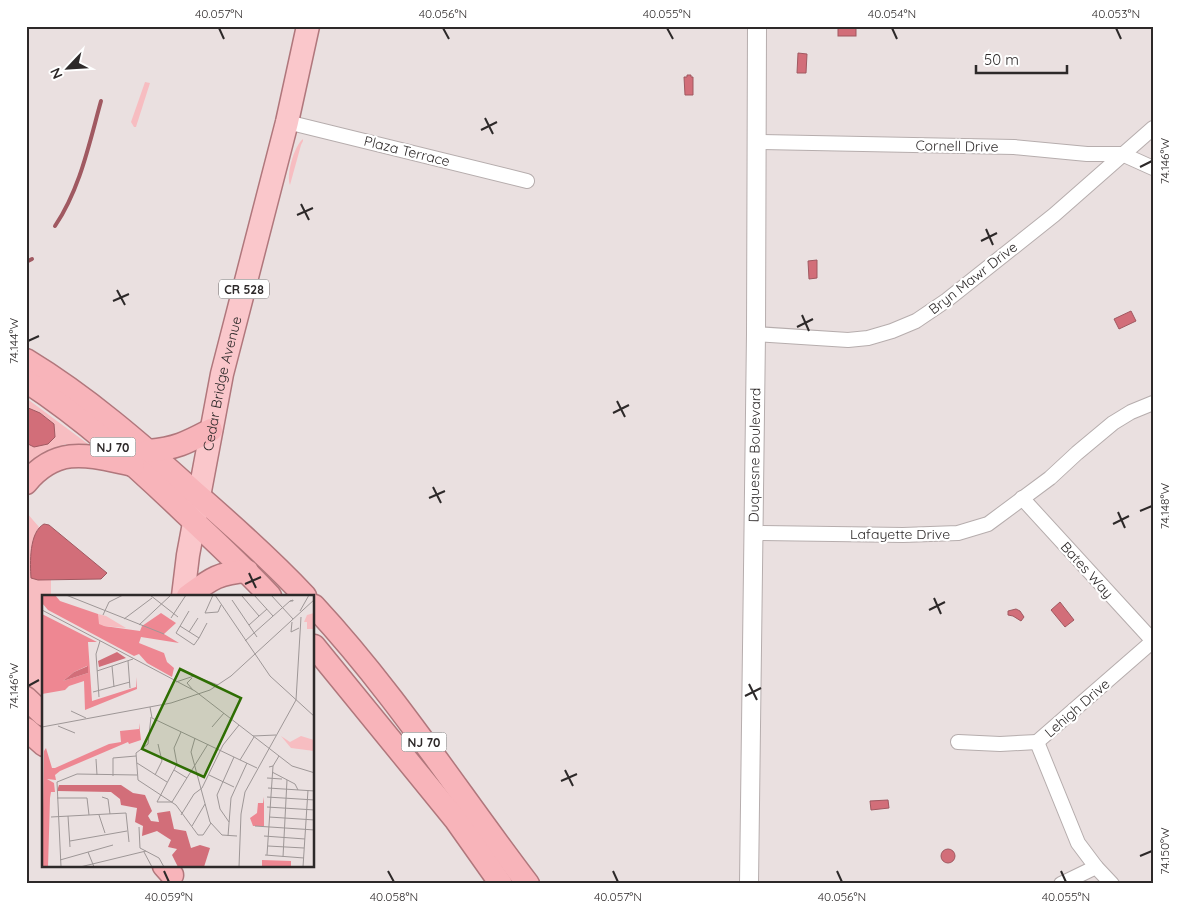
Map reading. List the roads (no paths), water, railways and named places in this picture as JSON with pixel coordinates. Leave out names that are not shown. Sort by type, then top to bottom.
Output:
[{"type":"highway","name":"NJ 70","points":[[26,360],[98,410],[142,458],[194,521],[247,571],[269,595]]},
{"type":"highway","name":"NJ 70","points":[[26,381],[85,423],[199,496],[304,595]]},
{"type":"highway","points":[[26,483],[36,470],[51,460],[68,456],[142,458],[171,449],[210,430]]},
{"type":"highway","points":[[189,595],[214,577],[224,573],[247,571]]},
{"type":"highway","name":"NJ 70","points":[[315,607],[341,635],[375,677],[528,884]]},
{"type":"highway","name":"NJ 70","points":[[315,647],[455,819],[502,884]]},
{"type":"highway","points":[[26,698],[42,713]]},
{"type":"highway","points":[[26,729],[42,743]]},
{"type":"main road","name":"Cedar Bridge Avenue","points":[[183,595],[188,555],[210,430],[227,355],[288,122],[308,26]]},
{"type":"street","name":"Duquesne Boulevard","points":[[749,884],[756,334],[757,26]]},
{"type":"street","name":"Plaza Terrace","points":[[288,122],[527,181]]},
{"type":"street","name":"Bryn Mawr Drive","points":[[756,334],[848,340],[868,338],[916,321],[947,300],[1054,214],[1153,128]]},
{"type":"street","name":"Cornell Drive","points":[[757,142],[1014,147],[1087,154],[1122,154],[1153,168]]},
{"type":"street","name":"Lafayette Drive","points":[[754,533],[903,535],[958,533],[988,524],[1050,478],[1076,453],[1113,423],[1131,412],[1153,403]]},
{"type":"street","name":"Bates Way","points":[[1022,498],[1153,641]]},
{"type":"street","name":"Lehigh Drive","points":[[1112,884],[1078,843],[1038,742],[1153,641]]},
{"type":"street","points":[[958,742],[1000,744],[1038,742]]},
{"type":"street","points":[[1061,884],[1096,867]]},
{"type":"waterway","points":[[55,226],[64,212],[77,182],[101,101]]},
{"type":"waterway","points":[[26,262],[32,259]]}]
